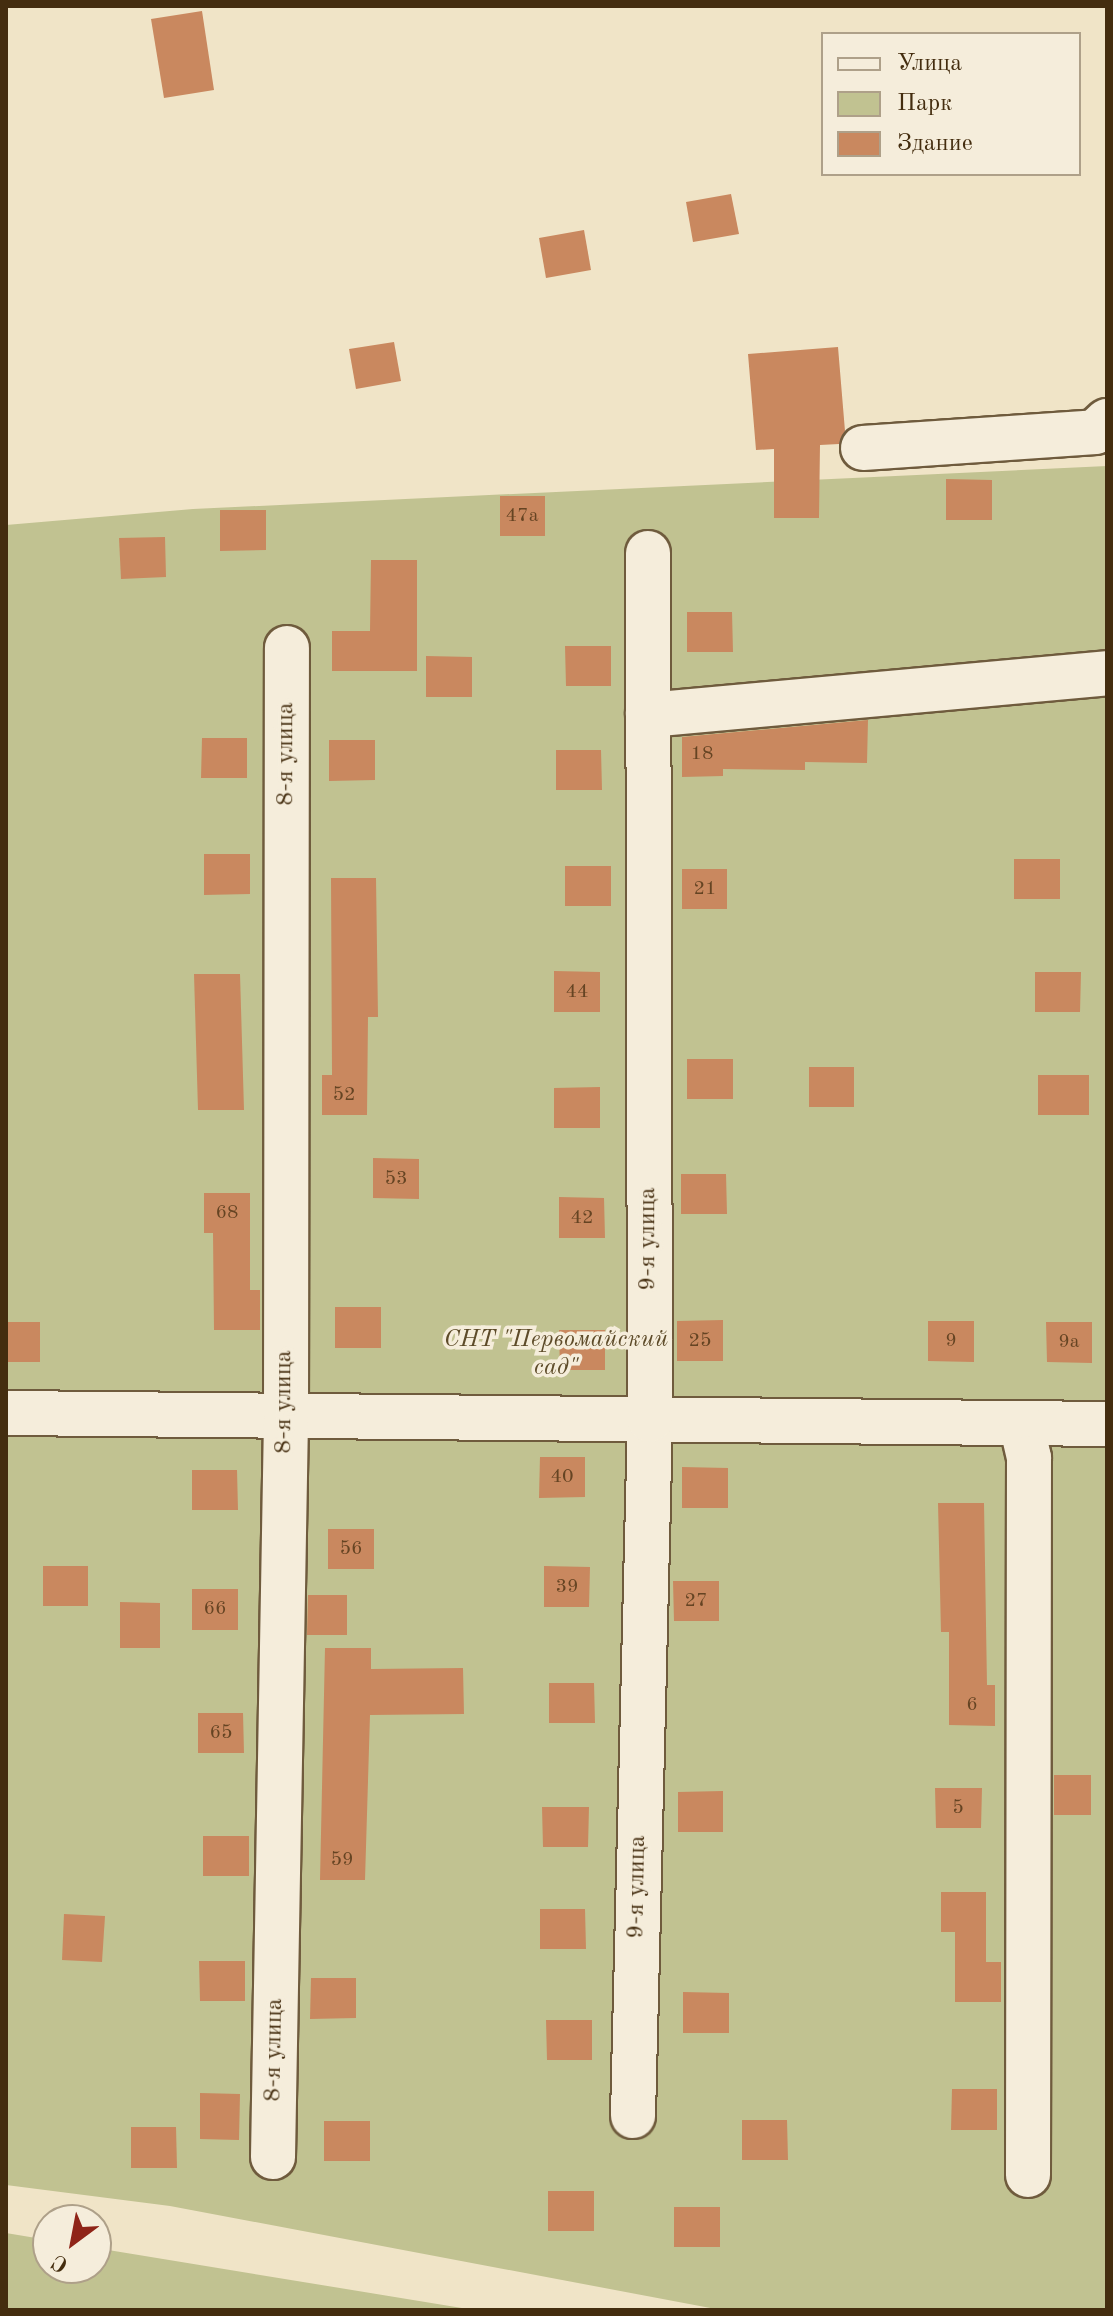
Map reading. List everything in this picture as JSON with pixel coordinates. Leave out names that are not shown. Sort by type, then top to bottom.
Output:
[{"type":"street","points":[[863,448],[1095,432],[1107,421]]},
{"type":"street","name":"9-я улица","points":[[633,2116],[650,1420],[648,553]]},
{"type":"street","name":"8-я улица","points":[[273,2157],[286,1416],[287,648]]},
{"type":"street","points":[[648,715],[1107,673]]},
{"type":"street","points":[[6,1413],[1107,1424]]},
{"type":"street","points":[[1021,1423],[1029,1458],[1028,2175]]},
{"type":"green space","name":"СНТ \"Первомайский сад\"","points":[[1107,466],[1107,2310],[721,2310],[170,2206],[6,2185],[6,525],[193,509]]},
{"type":"green space","points":[[6,2233],[32,2237],[32,2284],[112,2284],[112,2251],[474,2310],[6,2310]]},
{"type":"building","points":[[202,11],[214,90],[164,98],[151,19]]},
{"type":"building","points":[[731,194],[739,234],[693,242],[686,202]]},
{"type":"building","points":[[584,230],[591,270],[546,278],[539,238]]},
{"type":"building","points":[[394,342],[401,381],[356,389],[349,349]]},
{"type":"building","points":[[838,347],[845,431],[839,444],[820,445],[819,518],[774,518],[774,449],[756,450],[748,354]]},
{"type":"building","points":[[946,479],[992,480],[992,520],[946,520]]},
{"type":"building","points":[[500,496],[545,496],[545,536],[500,536]]},
{"type":"building","points":[[220,510],[266,510],[266,550],[220,551]]},
{"type":"building","points":[[165,537],[166,577],[121,579],[119,538]]},
{"type":"building","points":[[371,560],[417,560],[417,671],[332,671],[332,631],[370,631]]},
{"type":"building","points":[[687,612],[732,612],[733,652],[687,652]]},
{"type":"building","points":[[565,646],[611,646],[611,686],[566,686]]},
{"type":"building","points":[[426,656],[472,657],[472,697],[426,697]]},
{"type":"building","points":[[868,720],[867,763],[805,762],[805,770],[723,769],[723,776],[682,777],[682,737]]},
{"type":"building","points":[[202,738],[247,738],[247,778],[201,778]]},
{"type":"building","points":[[329,740],[375,740],[375,780],[329,781]]},
{"type":"building","points":[[556,750],[601,750],[602,790],[556,790]]},
{"type":"building","points":[[204,854],[250,854],[250,894],[204,895]]},
{"type":"building","points":[[1014,859],[1060,859],[1060,899],[1014,899]]},
{"type":"building","points":[[565,866],[611,866],[611,906],[565,906]]},
{"type":"building","points":[[682,869],[727,869],[727,909],[682,909]]},
{"type":"building","points":[[331,878],[376,878],[378,1017],[368,1017],[367,1115],[322,1115],[322,1075],[332,1075]]},
{"type":"building","points":[[554,971],[600,972],[600,1012],[554,1012]]},
{"type":"building","points":[[1035,972],[1081,972],[1080,1012],[1035,1012]]},
{"type":"building","points":[[194,974],[240,974],[244,1110],[198,1110]]},
{"type":"building","points":[[687,1059],[733,1059],[733,1099],[687,1099]]},
{"type":"building","points":[[809,1067],[854,1067],[854,1107],[809,1107]]},
{"type":"building","points":[[1038,1075],[1089,1075],[1089,1115],[1038,1115]]},
{"type":"building","points":[[600,1087],[600,1128],[554,1128],[554,1088]]},
{"type":"building","points":[[373,1158],[419,1159],[419,1199],[373,1198]]},
{"type":"building","points":[[681,1174],[726,1174],[727,1214],[681,1214]]},
{"type":"building","points":[[204,1193],[250,1193],[250,1290],[260,1290],[260,1330],[214,1330],[213,1233],[204,1233]]},
{"type":"building","points":[[559,1197],[604,1198],[605,1238],[559,1238]]},
{"type":"building","points":[[335,1307],[381,1307],[381,1348],[335,1348]]},
{"type":"building","points":[[723,1320],[723,1361],[677,1361],[677,1321]]},
{"type":"building","points":[[928,1321],[974,1321],[974,1362],[928,1361]]},
{"type":"building","points":[[6,1322],[40,1322],[40,1362],[6,1362]]},
{"type":"building","points":[[1046,1322],[1092,1322],[1092,1363],[1047,1362]]},
{"type":"building","points":[[559,1330],[605,1330],[605,1370],[560,1370]]},
{"type":"building","points":[[540,1457],[585,1457],[585,1497],[539,1498]]},
{"type":"building","points":[[682,1467],[728,1468],[728,1508],[682,1508]]},
{"type":"building","points":[[192,1470],[237,1470],[238,1510],[192,1510]]},
{"type":"building","points":[[938,1503],[984,1503],[987,1685],[995,1685],[995,1726],[949,1725],[949,1632],[941,1632]]},
{"type":"building","points":[[328,1529],[374,1529],[374,1569],[328,1569]]},
{"type":"building","points":[[43,1566],[88,1566],[88,1606],[43,1606]]},
{"type":"building","points":[[544,1566],[590,1567],[589,1607],[544,1607]]},
{"type":"building","points":[[673,1581],[719,1581],[719,1621],[674,1621]]},
{"type":"building","points":[[192,1589],[238,1589],[238,1630],[192,1630]]},
{"type":"building","points":[[308,1595],[347,1595],[347,1635],[307,1635]]},
{"type":"building","points":[[120,1602],[160,1603],[160,1648],[120,1648]]},
{"type":"building","points":[[325,1648],[371,1648],[371,1669],[463,1668],[464,1714],[370,1715],[365,1880],[320,1880]]},
{"type":"building","points":[[549,1683],[594,1683],[595,1723],[549,1723]]},
{"type":"building","points":[[198,1713],[243,1713],[244,1753],[198,1753]]},
{"type":"building","points":[[1054,1775],[1091,1775],[1091,1815],[1054,1815]]},
{"type":"building","points":[[935,1788],[982,1788],[981,1828],[936,1828]]},
{"type":"building","points":[[723,1791],[723,1832],[678,1832],[678,1792]]},
{"type":"building","points":[[542,1807],[589,1807],[588,1847],[543,1847]]},
{"type":"building","points":[[203,1836],[249,1836],[249,1876],[203,1876]]},
{"type":"building","points":[[941,1892],[986,1892],[986,1962],[1001,1962],[1001,2002],[955,2002],[955,1932],[941,1932]]},
{"type":"building","points":[[540,1909],[585,1909],[586,1949],[540,1949]]},
{"type":"building","points":[[64,1914],[105,1916],[102,1962],[62,1960]]},
{"type":"building","points":[[199,1961],[245,1961],[245,2001],[200,2001]]},
{"type":"building","points":[[311,1978],[356,1978],[356,2018],[310,2019]]},
{"type":"building","points":[[683,1992],[729,1993],[729,2033],[683,2033]]},
{"type":"building","points":[[546,2020],[592,2020],[592,2060],[547,2060]]},
{"type":"building","points":[[952,2089],[997,2089],[997,2130],[951,2130]]},
{"type":"building","points":[[200,2093],[240,2094],[239,2140],[200,2139]]},
{"type":"building","points":[[742,2120],[787,2120],[788,2160],[742,2160]]},
{"type":"building","points":[[324,2121],[370,2121],[370,2161],[324,2161]]},
{"type":"building","points":[[131,2127],[176,2127],[177,2168],[131,2168]]},
{"type":"building","points":[[548,2191],[594,2191],[594,2231],[548,2231]]},
{"type":"building","points":[[674,2207],[720,2207],[720,2247],[674,2247]]}]
